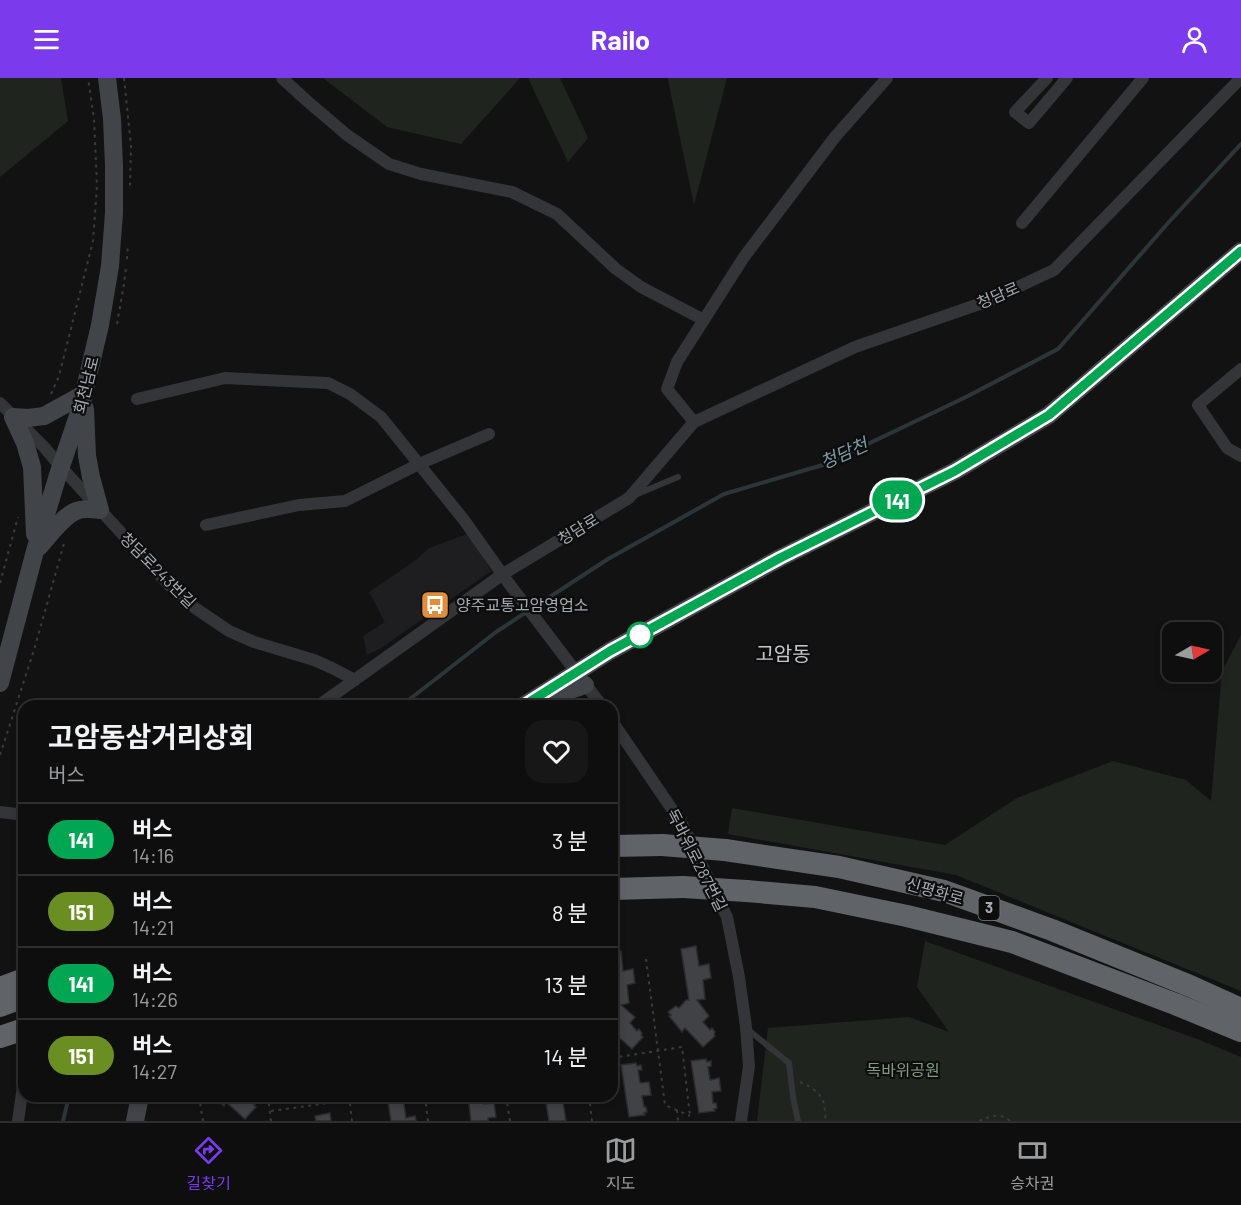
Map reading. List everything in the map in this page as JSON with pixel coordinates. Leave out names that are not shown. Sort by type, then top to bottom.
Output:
[{"type":"highway","name":"신평화로","points":[[618,846],[662,845],[725,850],[839,867],[944,891],[1052,930],[1241,1009]]},
{"type":"highway","name":"신평화로","points":[[618,889],[683,887],[815,897],[907,916],[1012,942],[1241,1031]]},
{"type":"highway","points":[[0,1037],[18,1031]]},
{"type":"main road","name":"회천남로","points":[[0,683],[35,551],[80,410],[100,325],[110,266],[114,166],[107,78]]},
{"type":"main road","points":[[538,700],[583,681],[610,651],[780,558],[955,471],[1049,415],[1241,251]]},
{"type":"main road","points":[[84,394],[87,456],[90,477],[100,510],[76,511],[66,518],[35,551],[32,467],[25,443],[13,417],[44,416],[84,394]]},
{"type":"main road","points":[[135,1121],[139,1102]]},
{"type":"street","points":[[282,78],[347,135],[389,165],[421,174],[512,192],[557,214],[624,275],[641,287],[704,320]]},
{"type":"street","points":[[694,422],[667,389],[677,362],[744,257],[835,137],[887,78]]},
{"type":"street","points":[[1047,78],[1015,112],[1029,123],[1067,78]]},
{"type":"street","points":[[1022,223],[1143,78]]},
{"type":"street","name":"청담로","points":[[327,700],[505,578],[629,498],[694,422],[855,347],[988,301],[1054,270],[1241,78]]},
{"type":"street","points":[[1241,369],[1198,405],[1227,448],[1241,456]]},
{"type":"street","points":[[137,399],[225,378],[328,383],[350,394],[381,417],[464,520],[597,700]]},
{"type":"street","name":"청담로243번길","points":[[0,403],[44,447],[168,584],[195,608],[229,631],[254,642],[314,660],[355,681]]},
{"type":"street","points":[[206,525],[299,505],[345,501],[419,464],[489,434]]},
{"type":"street","name":"독바위로287번길","points":[[618,730],[682,824],[727,917],[739,977],[749,1066],[741,1121]]},
{"type":"street","points":[[0,812],[18,814]]},
{"type":"street","points":[[18,1121],[21,1102]]},
{"type":"lane","points":[[629,498],[678,477]]},
{"type":"lane","points":[[746,1027],[789,1063],[798,1121]]},
{"type":"path","points":[[49,398],[59,376],[93,241],[97,186],[94,119],[88,78]]},
{"type":"path","points":[[0,583],[20,511]]},
{"type":"path","points":[[0,755],[34,650],[67,534]]},
{"type":"path","points":[[618,1057],[658,1051],[682,1047],[690,1116],[665,1105],[658,1051],[645,959]]},
{"type":"path","points":[[790,1076],[815,1090],[824,1102],[826,1121]]},
{"type":"path","points":[[200,1102],[203,1121]]},
{"type":"path","points":[[269,1102],[272,1121]]},
{"type":"path","points":[[271,1111],[336,1102]]},
{"type":"path","points":[[350,1102],[352,1121]]},
{"type":"path","points":[[426,1102],[429,1121]]},
{"type":"path","points":[[507,1102],[510,1121]]},
{"type":"path","points":[[590,1102],[592,1121]]},
{"type":"path","points":[[677,1110],[678,1121]]},
{"type":"path","points":[[980,1121],[992,1115],[1004,1116],[1010,1121]]},
{"type":"shaded area","points":[[470,533],[491,571],[381,648],[367,655],[363,636],[385,622],[369,592],[416,560],[429,548]]},
{"type":"green space","points":[[0,78],[61,78],[68,121],[0,177]]},
{"type":"green space","points":[[323,78],[520,78],[461,144],[387,127]]},
{"type":"green space","points":[[528,78],[560,78],[588,138],[568,162]]},
{"type":"green space","points":[[668,78],[727,78],[694,205],[668,80]]},
{"type":"green space","points":[[1241,635],[1241,991],[956,875],[728,834],[732,808],[945,845],[1017,798],[1113,761],[1186,780],[1211,801],[1222,671]]},
{"type":"green space","name":"독바위공원","points":[[925,941],[1241,1057],[1241,1121],[757,1121],[768,1028],[909,1017],[949,1032],[917,987]]},
{"type":"building","points":[[696,946],[699,966],[709,964],[711,978],[703,980],[705,999],[697,1000],[709,1016],[703,1022],[715,1032],[715,1036],[703,1047],[685,1028],[682,1032],[668,1012],[676,1006],[679,1008],[686,1000],[689,1000],[681,949]]},
{"type":"building","points":[[621,951],[623,971],[633,969],[635,983],[627,985],[629,1003],[621,1005],[635,1017],[630,1023],[637,1031],[639,1029],[643,1037],[632,1049],[618,1036],[618,952]]},
{"type":"building","points":[[706,1059],[707,1062],[711,1061],[711,1066],[708,1067],[710,1080],[719,1078],[721,1091],[712,1092],[713,1103],[716,1103],[717,1108],[714,1109],[715,1111],[699,1113],[691,1061]]},
{"type":"building","points":[[636,1063],[637,1066],[641,1065],[642,1070],[638,1070],[640,1083],[649,1082],[651,1095],[642,1096],[647,1112],[644,1113],[645,1115],[629,1117],[621,1065]]},
{"type":"building","points":[[226,1102],[255,1102],[256,1107],[245,1119]]},
{"type":"building","points":[[388,1102],[404,1102],[406,1118],[415,1116],[416,1121],[391,1121]]},
{"type":"building","points":[[469,1102],[494,1103],[496,1117],[488,1118],[488,1121],[471,1121]]},
{"type":"building","points":[[546,1102],[563,1102],[566,1121],[549,1121]]},
{"type":"building","points":[[330,1113],[331,1121],[316,1121],[315,1116]]},
{"type":"waterway","name":"청담천","points":[[409,700],[496,632],[608,559],[724,494],[826,464],[966,397],[1058,349],[1168,223],[1241,144]]},
{"type":"waterway","name":"청담천","points":[[63,1121],[68,1102]]},
{"type":"bus line","name":"141","points":[[532,700],[610,651],[780,558],[955,471],[1049,415],[1241,251]]},
{"type":"place","name":"양주교통고암영업소","points":[[435,605]]},
{"type":"district","name":"고암동","points":[[783,654]]}]
